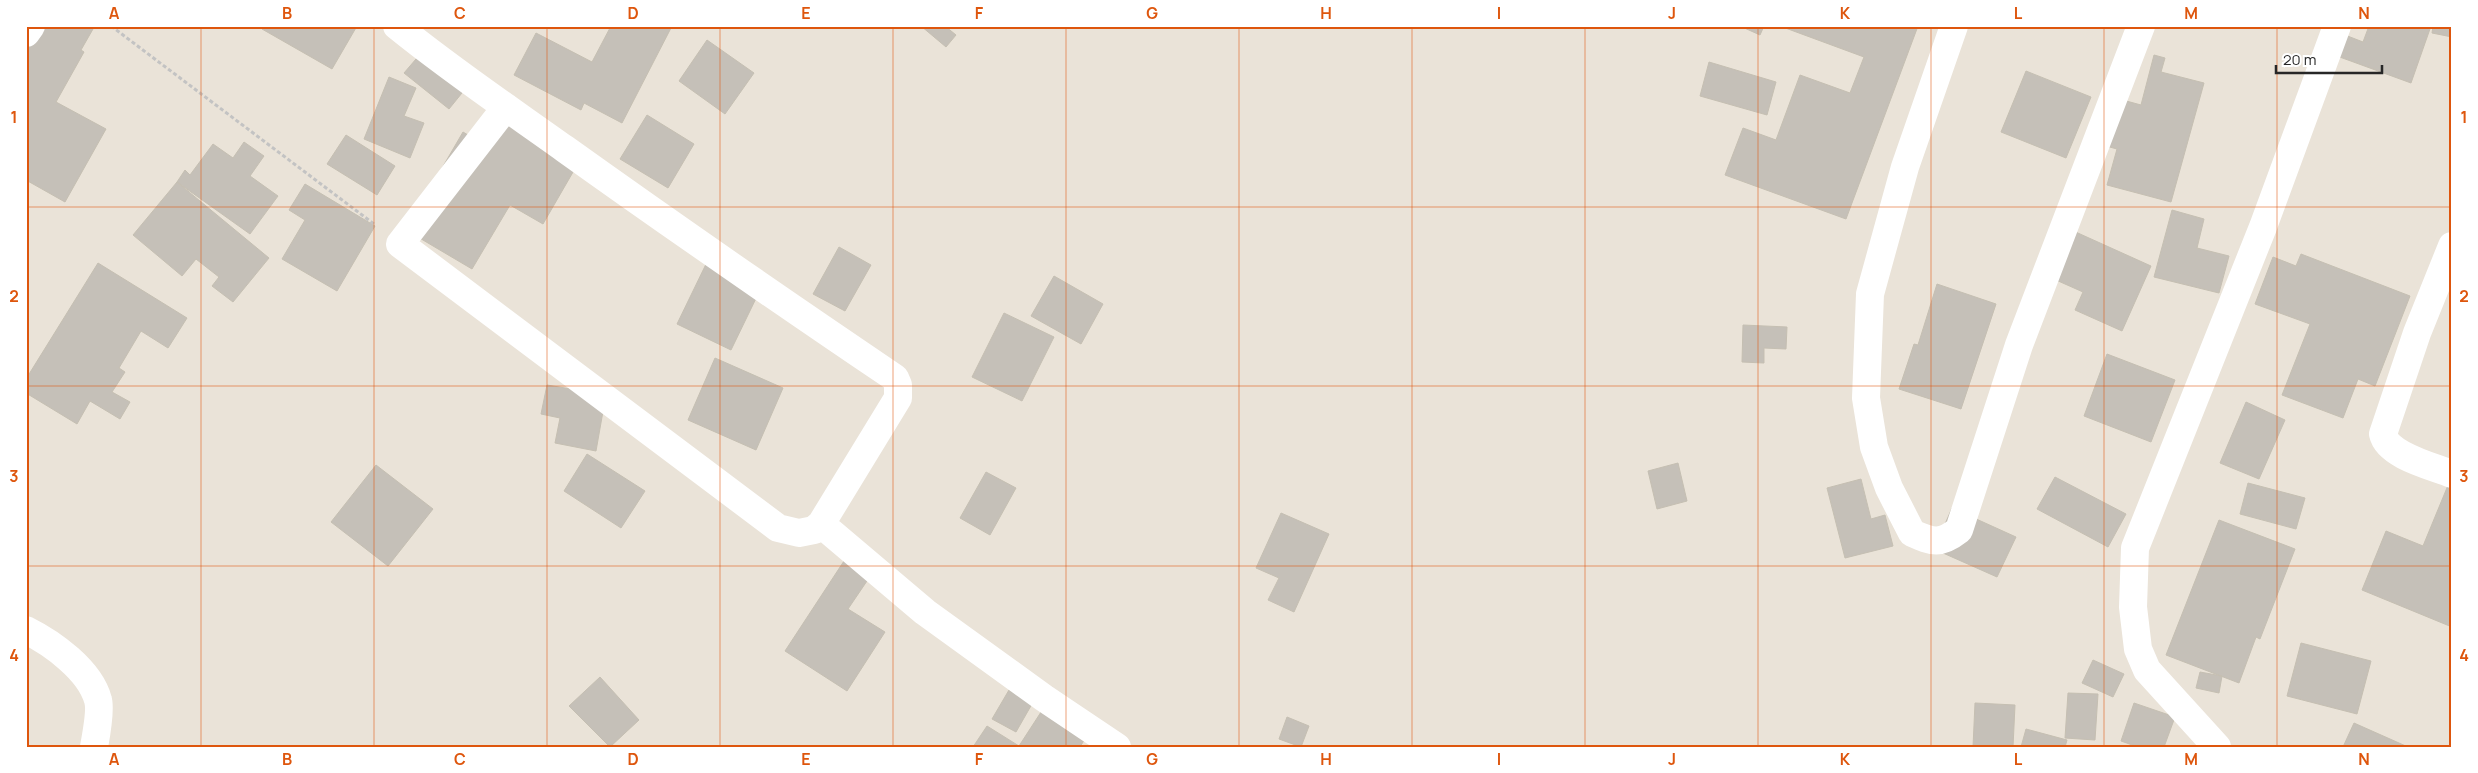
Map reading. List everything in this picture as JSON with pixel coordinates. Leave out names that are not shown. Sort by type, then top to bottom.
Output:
[{"type":"street","points":[[26,33],[31,26]]},
{"type":"street","points":[[398,26],[426,50],[704,248],[895,378],[898,385],[898,398],[821,524],[814,530],[798,533],[778,528],[400,244],[506,107]]},
{"type":"street","points":[[1954,26],[1905,167],[1882,247],[1870,294],[1867,361],[1866,398],[1874,446],[1889,488],[1912,533],[1937,542],[1949,538],[1959,530],[2019,345],[2141,26]]},
{"type":"street","points":[[2217,747],[2147,670],[2138,649],[2132,607],[2134,548],[2263,227],[2336,26]]},
{"type":"street","points":[[2452,246],[2417,333],[2383,434],[2385,442],[2397,452],[2452,474]]},
{"type":"street","points":[[821,524],[925,612],[1044,698],[1117,747]]},
{"type":"street","points":[[26,630],[46,640],[83,672],[99,700],[94,747]]},
{"type":"path","points":[[111,26],[400,244]]},
{"type":"building","points":[[26,26],[88,26],[93,29],[81,50],[84,52],[56,102],[106,129],[65,202],[26,180]]},
{"type":"building","points":[[264,26],[357,26],[332,69],[262,29]]},
{"type":"building","points":[[611,26],[672,26],[622,123],[584,103],[581,110],[514,75],[536,33],[592,62]]},
{"type":"building","points":[[921,26],[945,26],[956,35],[946,47]]},
{"type":"building","points":[[1740,26],[1764,26],[1760,35]]},
{"type":"building","points":[[1780,26],[1918,26],[1846,219],[1725,175],[1743,128],[1776,140],[1800,75],[1850,93],[1864,57]]},
{"type":"building","points":[[2369,26],[2431,26],[2411,83],[2337,56],[2345,35],[2363,42]]},
{"type":"building","points":[[2433,26],[2452,26],[2452,37],[2432,33]]},
{"type":"building","points":[[707,40],[754,73],[725,114],[679,81]]},
{"type":"building","points":[[422,52],[466,88],[449,109],[404,73]]},
{"type":"building","points":[[2154,55],[2165,58],[2161,72],[2204,83],[2171,202],[2107,185],[2117,149],[2095,143],[2108,96],[2141,105]]},
{"type":"building","points":[[1709,62],[1776,82],[1767,115],[1700,96]]},
{"type":"building","points":[[2026,71],[2091,97],[2066,158],[2001,132]]},
{"type":"building","points":[[389,77],[416,88],[404,116],[424,123],[410,158],[364,139]]},
{"type":"building","points":[[509,110],[584,153],[543,224],[510,205],[472,269],[406,230],[463,132],[488,147]]},
{"type":"building","points":[[647,115],[694,144],[668,188],[620,159]]},
{"type":"building","points":[[346,135],[395,166],[377,195],[327,164]]},
{"type":"building","points":[[244,142],[264,156],[250,176],[278,196],[250,234],[177,182],[185,170],[190,175],[213,144],[233,158]]},
{"type":"building","points":[[177,182],[269,258],[233,302],[212,286],[219,277],[196,259],[182,276],[133,235]]},
{"type":"building","points":[[305,184],[375,226],[337,291],[282,259],[305,220],[289,210]]},
{"type":"building","points":[[2172,210],[2204,219],[2197,248],[2229,256],[2219,293],[2154,277]]},
{"type":"building","points":[[2069,229],[2151,266],[2122,331],[2075,310],[2083,292],[2047,276]]},
{"type":"building","points":[[839,247],[871,265],[845,311],[813,294]]},
{"type":"building","points":[[2301,254],[2410,296],[2375,386],[2358,379],[2343,418],[2282,395],[2310,324],[2255,304],[2273,257],[2296,266]]},
{"type":"building","points":[[708,260],[762,286],[731,350],[677,324]]},
{"type":"building","points":[[98,263],[187,318],[168,348],[141,331],[119,368],[125,372],[112,392],[130,402],[120,419],[90,401],[77,424],[26,393],[26,379]]},
{"type":"building","points":[[1054,276],[1103,304],[1081,344],[1031,316]]},
{"type":"building","points":[[1937,284],[1996,304],[1961,409],[1899,389],[1914,344],[1918,345]]},
{"type":"building","points":[[1004,313],[1054,337],[1022,401],[972,377]]},
{"type":"building","points":[[1743,325],[1787,327],[1786,349],[1764,348],[1764,363],[1742,362]]},
{"type":"building","points":[[2107,354],[2175,380],[2151,442],[2084,416]]},
{"type":"building","points":[[715,358],[783,388],[756,450],[688,420]]},
{"type":"building","points":[[547,385],[583,391],[605,400],[596,451],[555,443],[560,418],[541,414]]},
{"type":"building","points":[[2246,402],[2285,420],[2259,479],[2220,463]]},
{"type":"building","points":[[587,454],[645,491],[621,528],[564,491]]},
{"type":"building","points":[[1678,463],[1687,501],[1657,509],[1648,471]]},
{"type":"building","points":[[376,465],[433,509],[388,566],[331,522]]},
{"type":"building","points":[[986,472],[1016,488],[990,535],[960,518]]},
{"type":"building","points":[[2055,477],[2126,514],[2108,547],[2037,509]]},
{"type":"building","points":[[2451,478],[2452,627],[2362,590],[2386,531],[2423,546]]},
{"type":"building","points":[[1861,479],[1871,519],[1885,515],[1893,546],[1845,558],[1827,488]]},
{"type":"building","points":[[2248,483],[2305,498],[2296,529],[2240,514]]},
{"type":"building","points":[[1952,508],[2016,537],[1997,577],[1934,549]]},
{"type":"building","points":[[1281,513],[1329,534],[1294,612],[1268,600],[1279,578],[1256,568]]},
{"type":"building","points":[[2219,520],[2295,549],[2260,639],[2256,637],[2239,683],[2166,655]]},
{"type":"building","points":[[844,561],[869,578],[848,609],[885,632],[847,691],[785,651]]},
{"type":"building","points":[[2301,643],[2371,661],[2357,714],[2287,696]]},
{"type":"building","points":[[2093,660],[2124,674],[2113,697],[2082,683]]},
{"type":"building","points":[[2200,672],[2222,676],[2219,693],[2196,688]]},
{"type":"building","points":[[600,677],[639,720],[610,747],[569,706]]},
{"type":"building","points":[[1009,690],[1032,704],[1016,732],[992,719]]},
{"type":"building","points":[[2068,693],[2098,694],[2095,740],[2065,738]]},
{"type":"building","points":[[1975,703],[2015,705],[2013,747],[1973,747]]},
{"type":"building","points":[[2134,703],[2175,717],[2164,747],[2138,747],[2121,741]]},
{"type":"building","points":[[1043,709],[1086,737],[1080,747],[973,747],[987,726],[1019,746]]},
{"type":"building","points":[[1287,717],[1309,726],[1301,747],[1279,739]]},
{"type":"building","points":[[2354,723],[2408,747],[2343,747]]},
{"type":"building","points":[[2026,729],[2067,740],[2065,747],[2021,747]]}]
